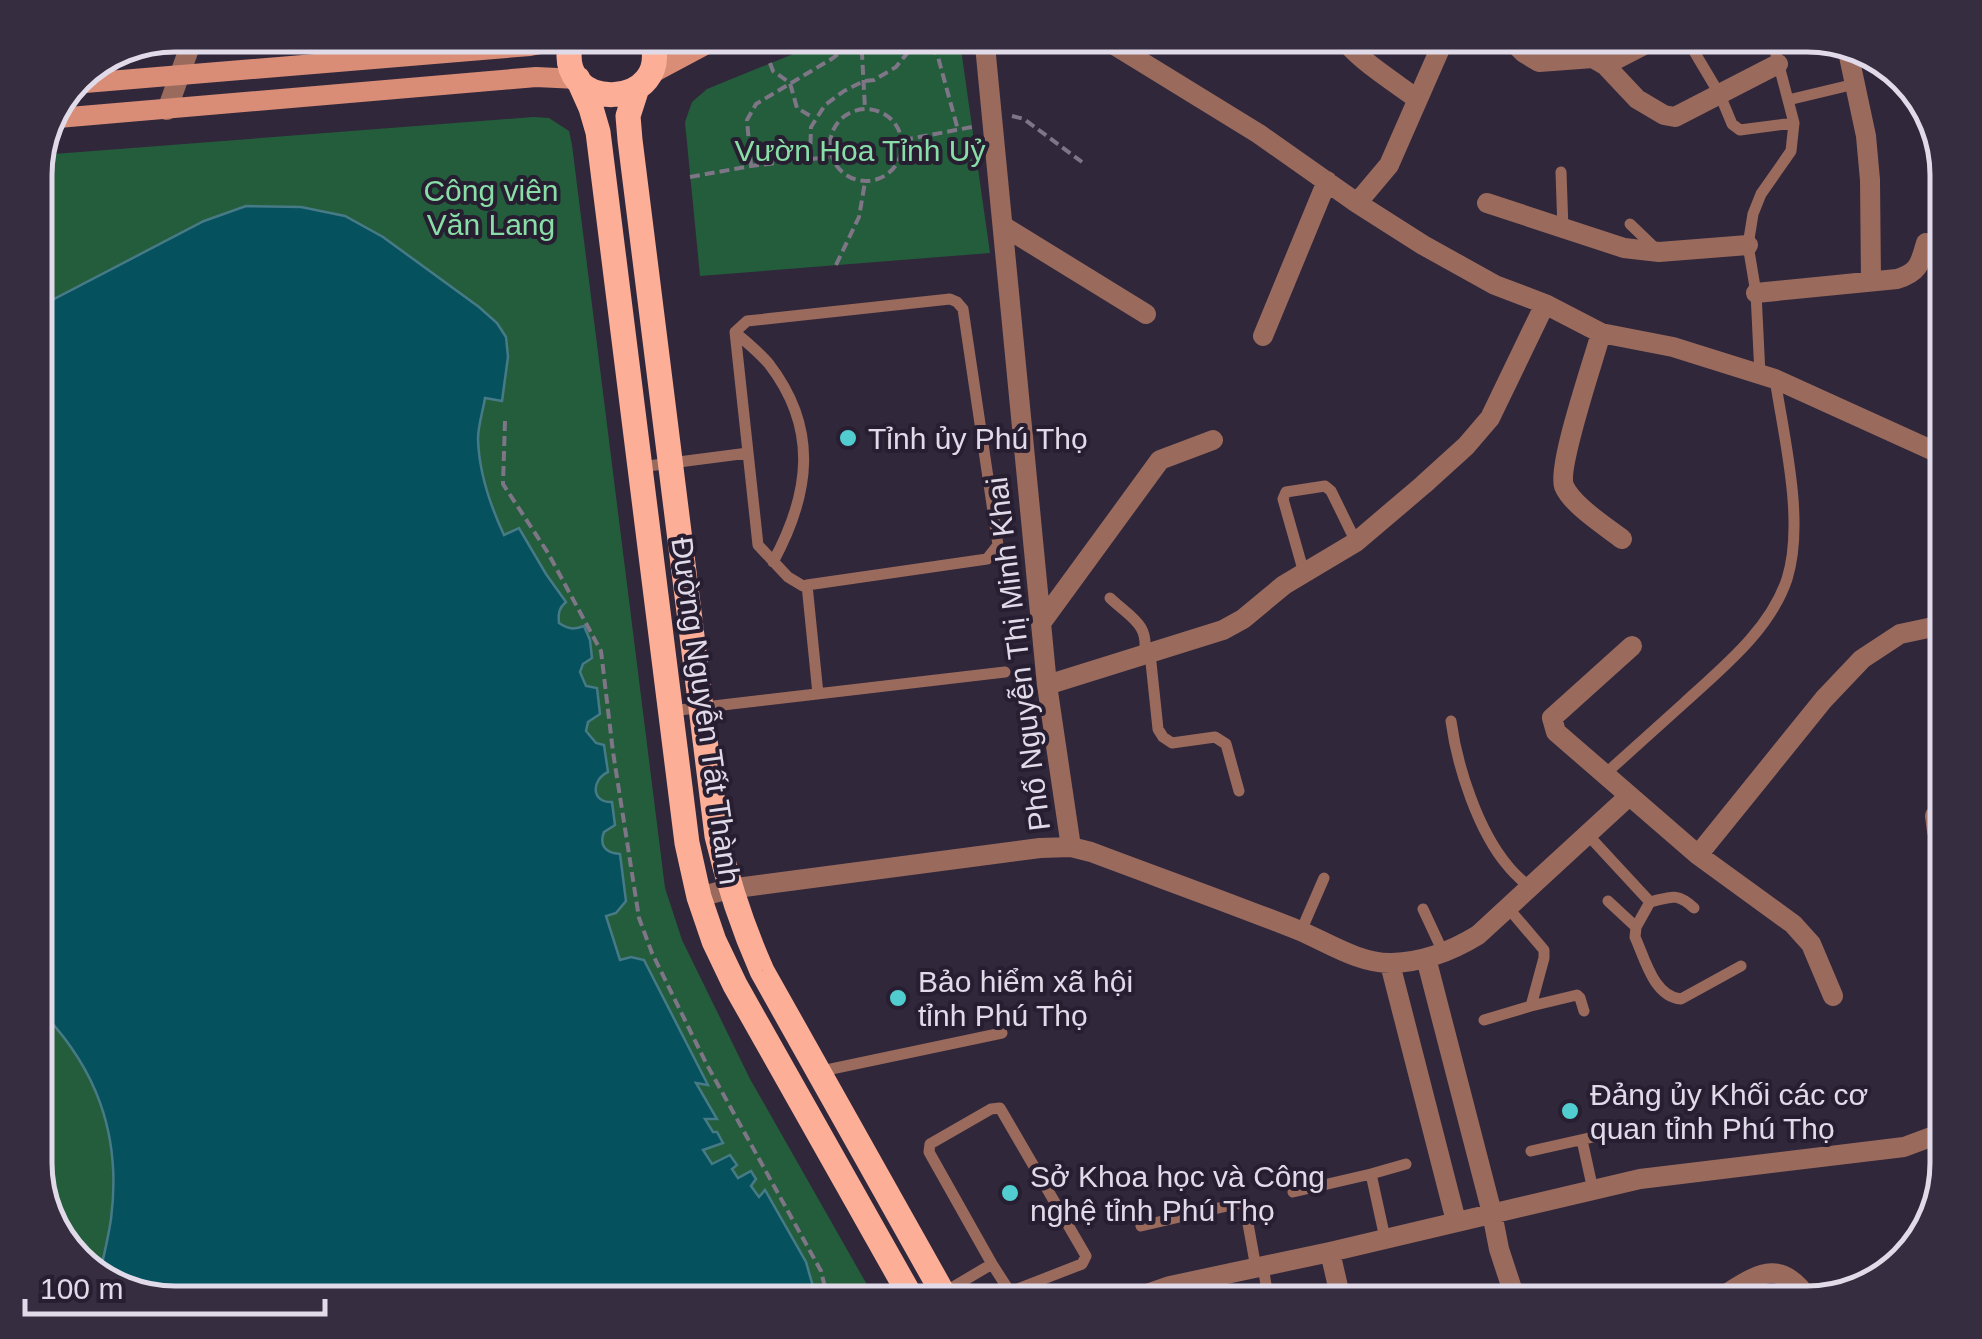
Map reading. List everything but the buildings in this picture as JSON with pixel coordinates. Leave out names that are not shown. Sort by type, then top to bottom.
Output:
[{"type":"main road","points":[[96,82],[448,53]]},
{"type":"main road","name":"Đường Nguyễn Tất Thành","points":[[569,53],[571,68],[598,132],[687,843],[699,897],[735,984],[906,1286]]},
{"type":"main road","name":"Đường Nguyễn Tất Thành","points":[[654,53],[630,107],[628,124],[717,836],[730,890],[762,971],[939,1286]]},
{"type":"main road","points":[[67,117],[536,77],[578,79],[600,95],[622,95],[692,53]]},
{"type":"street","points":[[167,110],[187,53]]},
{"type":"street","name":"Phố Nguyễn Thị Minh Khai","points":[[986,53],[1047,686],[1071,847]]},
{"type":"street","points":[[1127,53],[1259,134],[1357,204],[1495,285],[1601,333],[1673,348],[1768,377],[1930,449]]},
{"type":"street","points":[[1356,53],[1417,99]]},
{"type":"street","points":[[1357,204],[1389,164],[1438,53]]},
{"type":"street","points":[[1526,53],[1539,62],[1592,58],[1605,65],[1637,99],[1664,115],[1674,116],[1778,64]]},
{"type":"street","points":[[1605,65],[1629,53]]},
{"type":"street","points":[[1850,61],[1866,136],[1871,281]]},
{"type":"street","points":[[1263,336],[1327,181]]},
{"type":"street","points":[[1487,204],[1624,248],[1659,252],[1748,245]]},
{"type":"street","points":[[1003,226],[1146,314]]},
{"type":"street","points":[[1756,292],[1897,279],[1910,275],[1920,263],[1926,243]]},
{"type":"street","points":[[1047,686],[1223,630],[1356,542],[1424,485],[1490,418],[1544,304]]},
{"type":"street","points":[[1601,333],[1568,450],[1564,484],[1574,500],[1622,540]]},
{"type":"street","points":[[1041,622],[1160,460],[1212,440]]},
{"type":"street","points":[[1698,856],[1824,699],[1862,658],[1900,634],[1930,628]]},
{"type":"street","points":[[1632,646],[1552,718],[1556,732],[1698,856],[1793,924],[1811,944],[1833,996]]},
{"type":"street","points":[[699,897],[1040,848],[1071,847],[1301,931],[1359,957],[1390,964],[1458,948],[1478,936],[1628,797]]},
{"type":"street","points":[[1435,955],[1499,1249],[1512,1286]]},
{"type":"street","points":[[1390,964],[1456,1221]]},
{"type":"street","points":[[1170,1286],[1640,1179],[1904,1148],[1930,1138]]},
{"type":"street","points":[[1330,1252],[1338,1286]]},
{"type":"street","points":[[1738,1286],[1756,1275],[1769,1274],[1791,1278],[1800,1286]]},
{"type":"lane","points":[[1695,53],[1732,124],[1740,130],[1794,124]]},
{"type":"lane","points":[[1604,776],[1733,658],[1771,612],[1787,578],[1793,500],[1768,377],[1748,245],[1753,214],[1762,194],[1791,150],[1794,124],[1775,53]]},
{"type":"lane","points":[[1788,100],[1855,84]]},
{"type":"lane","points":[[1561,172],[1563,230]]},
{"type":"lane","points":[[1630,224],[1659,252]]},
{"type":"lane","points":[[950,299],[957,302],[963,309],[998,545],[992,554],[987,559],[807,585],[796,583],[758,545],[734,332],[746,321],[950,299]]},
{"type":"lane","points":[[734,332],[767,362],[788,393],[800,422],[805,463],[800,500],[789,533],[773,562]]},
{"type":"lane","points":[[640,467],[748,453]]},
{"type":"lane","points":[[1304,573],[1283,499],[1286,492],[1324,486],[1331,491],[1356,542]]},
{"type":"lane","points":[[807,585],[818,694]]},
{"type":"lane","points":[[1110,598],[1145,631],[1158,729],[1164,738],[1172,743],[1215,736],[1226,744],[1239,791]]},
{"type":"lane","points":[[671,712],[1005,672]]},
{"type":"lane","points":[[1451,721],[1455,750],[1474,806],[1508,868],[1530,888]]},
{"type":"lane","points":[[1588,835],[1650,902]]},
{"type":"lane","points":[[1301,931],[1324,878]]},
{"type":"lane","points":[[1694,908],[1674,896],[1650,902],[1636,927],[1635,937],[1661,993],[1681,999],[1741,966]]},
{"type":"lane","points":[[1608,900],[1636,927]]},
{"type":"lane","points":[[1423,908],[1435,955]]},
{"type":"lane","points":[[1508,909],[1544,950],[1531,1006]]},
{"type":"lane","points":[[1484,1020],[1577,994],[1584,1012]]},
{"type":"lane","points":[[817,1072],[1002,1033]]},
{"type":"lane","points":[[1006,1286],[929,1152],[930,1144],[991,1109],[1000,1108],[1086,1256],[1082,1264],[1025,1286]]},
{"type":"lane","points":[[1530,1151],[1638,1127]]},
{"type":"lane","points":[[1582,1140],[1593,1190]]},
{"type":"lane","points":[[1292,1192],[1406,1164]]},
{"type":"lane","points":[[1371,1174],[1384,1238]]},
{"type":"lane","points":[[1141,1226],[1240,1203],[1245,1207],[1265,1286]]},
{"type":"lane","points":[[963,1286],[992,1264]]},
{"type":"path","points":[[751,166],[747,120],[756,104],[839,53]]},
{"type":"path","points":[[862,53],[866,109]]},
{"type":"path","points":[[810,158],[811,127],[825,106],[844,90],[896,67],[907,53]]},
{"type":"path","points":[[936,53],[958,130]]},
{"type":"path","points":[[770,64],[772,71],[790,84],[797,108],[815,118]]},
{"type":"path","points":[[866,109],[887,116],[902,141],[893,170],[883,178],[852,180],[831,157],[830,140],[836,124],[849,113],[866,109]]},
{"type":"path","points":[[992,116],[1024,120],[1082,162]]},
{"type":"path","points":[[902,141],[972,127]]},
{"type":"path","points":[[690,177],[831,157]]},
{"type":"path","points":[[836,265],[859,217],[865,182]]},
{"type":"path","points":[[504,421],[504,484],[548,553],[601,651],[639,918],[706,1064],[821,1271],[825,1286]]},
{"type":"green space","name":"Vườn Hoa Tỉnh Uỷ","points":[[796,53],[962,53],[990,253],[700,276],[685,122],[692,102],[707,89]]},
{"type":"green space","name":"Công viên Văn Lang","points":[[533,117],[549,118],[569,131],[665,888],[682,940],[750,1079],[868,1286],[813,1286],[806,1262],[764,1191],[759,1198],[751,1186],[750,1171],[739,1179],[732,1169],[712,1165],[702,1149],[723,1143],[704,1118],[716,1119],[695,1082],[706,1084],[620,960],[606,915],[619,854],[607,850],[603,841],[604,832],[615,824],[612,803],[596,795],[604,744],[597,744],[586,731],[588,722],[600,714],[597,688],[586,686],[580,672],[587,660],[584,626],[571,628],[559,623],[558,613],[566,601],[519,529],[505,536],[491,508],[482,474],[478,437],[497,323],[383,237],[246,206],[204,221],[53,299],[55,154]]},
{"type":"green space","points":[[53,1025],[89,1077],[108,1130],[113,1188],[102,1262],[69,1225],[57,1195],[53,1171]]},
{"type":"shaded area","points":[[246,206],[301,207],[345,216],[383,237],[479,307],[506,337],[508,357],[502,401],[485,398],[478,439],[481,465],[504,535],[519,528],[566,602],[559,611],[559,623],[571,628],[584,626],[590,640],[592,658],[580,672],[586,686],[597,688],[600,714],[588,722],[586,731],[596,743],[604,745],[608,772],[598,780],[596,790],[600,799],[612,802],[615,825],[604,832],[603,844],[610,852],[620,854],[626,901],[616,913],[606,916],[620,960],[644,960],[708,1085],[696,1083],[717,1119],[705,1119],[723,1143],[703,1150],[712,1164],[730,1155],[737,1165],[732,1169],[738,1178],[751,1171],[756,1179],[751,1186],[759,1197],[765,1190],[806,1262],[813,1286],[176,1286],[136,1280],[102,1262],[113,1188],[108,1130],[89,1077],[53,1025],[53,299],[204,221]]},
{"type":"place","name":"Tỉnh ủy Phú Thọ","points":[[848,438]]},
{"type":"place","name":"Bảo hiểm xã hội tỉnh Phú Thọ","points":[[898,998]]},
{"type":"place","name":"Đảng ủy Khối các cơ quan tỉnh Phú Thọ","points":[[1570,1111]]},
{"type":"place","name":"Sở Khoa học và Công nghệ tỉnh Phú Thọ","points":[[1010,1193]]}]
